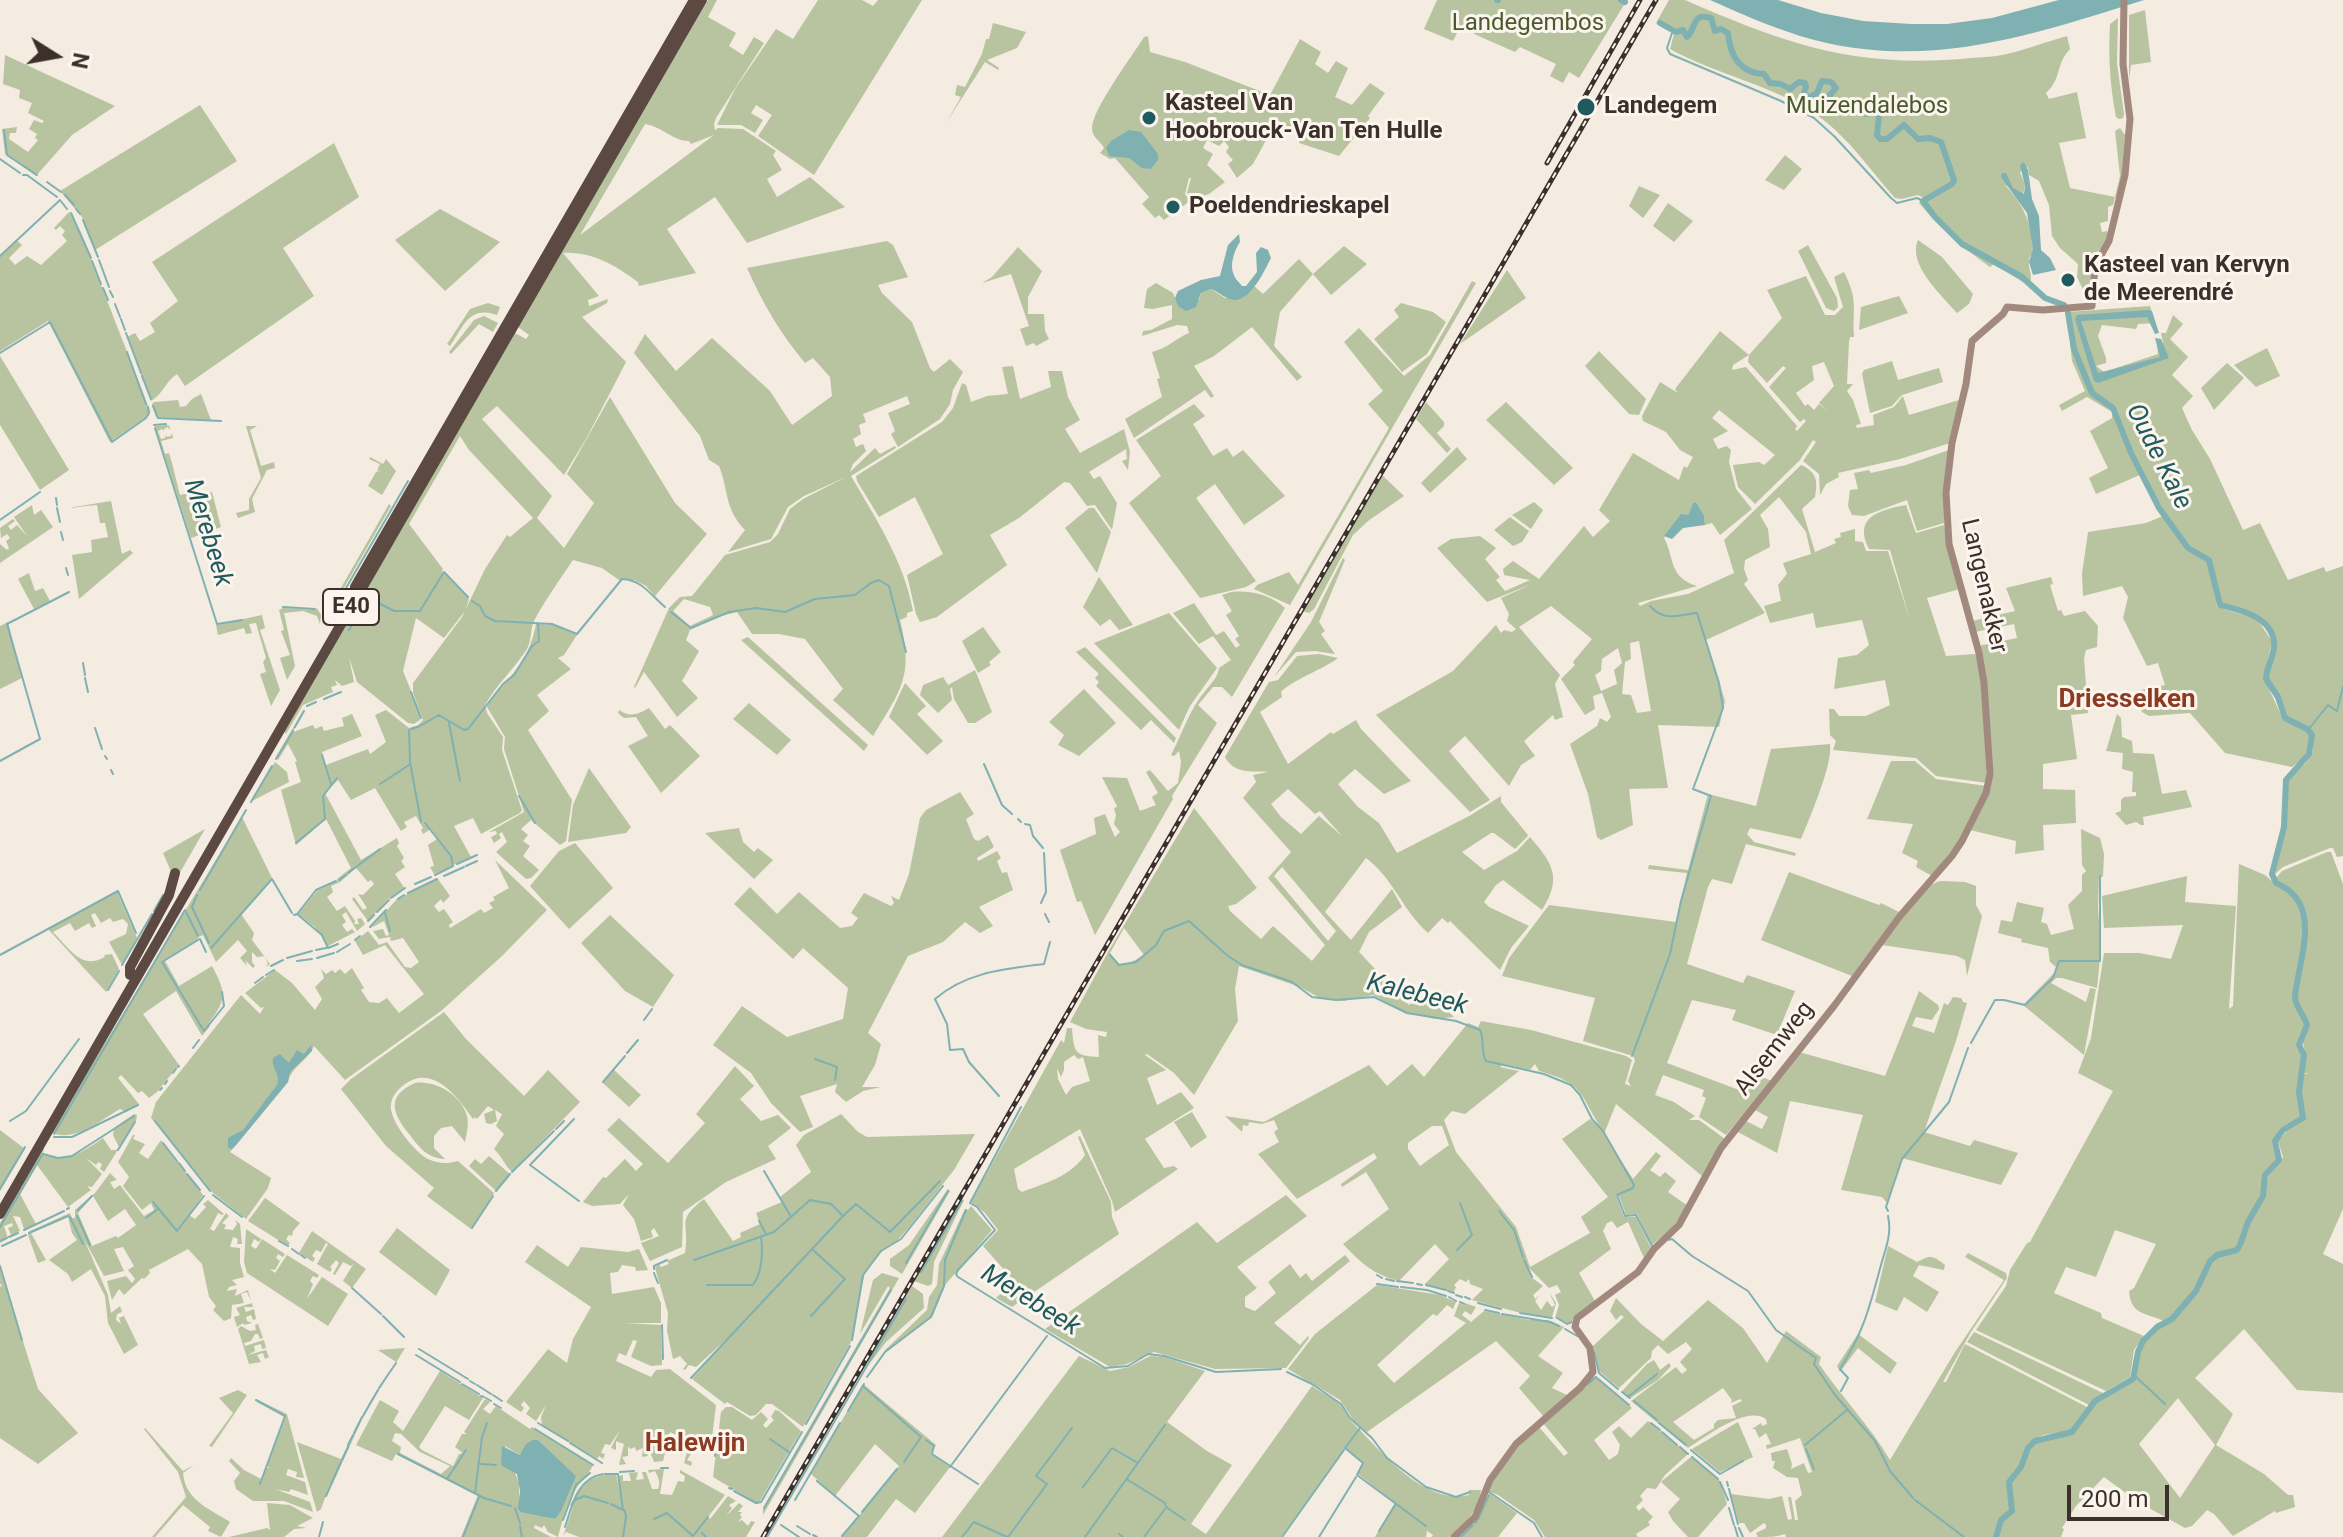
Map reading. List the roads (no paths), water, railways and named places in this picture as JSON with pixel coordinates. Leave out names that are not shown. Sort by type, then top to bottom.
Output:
[{"type":"highway","name":"E40","points":[[0,1201],[694,0]]},
{"type":"highway","name":"E40","points":[[0,1214],[702,0]]},
{"type":"highway","points":[[130,975],[130,967],[169,895],[175,873]]},
{"type":"main road","name":"Langenakker","points":[[1935,877],[1962,841],[1989,784],[1983,675],[1949,544],[1946,493],[1971,343],[2005,313],[2007,307],[2043,310],[2092,306],[2095,266],[2109,241],[2125,175],[2130,119],[2123,64],[2124,0]]},
{"type":"main road","name":"Alsemweg","points":[[1454,1537],[1475,1517],[1490,1480],[1516,1444],[1580,1388],[1593,1372],[1590,1348],[1575,1327],[1577,1318],[1638,1272],[1654,1249],[1688,1213],[1721,1148],[1834,1006],[1900,916],[1935,877]]},
{"type":"water","points":[[1710,0],[1778,0],[1863,21],[1947,24],[1992,18],[2059,0],[2144,0],[2017,37],[1932,50],[1889,51],[1845,47],[1800,36]]},
{"type":"water","points":[[1129,130],[1141,132],[1158,154],[1158,160],[1151,169],[1142,168],[1129,158],[1109,156],[1106,148],[1111,141]]},
{"type":"water","points":[[2024,162],[2039,216],[2041,250],[2056,270],[2033,275],[2029,262],[2033,249],[2027,213],[2001,177],[2002,173],[2006,173],[2013,188],[2024,194],[2020,165]]},
{"type":"water","points":[[1239,234],[1240,242],[1232,267],[1242,286],[1246,286],[1257,272],[1256,253],[1261,247],[1268,250],[1271,258],[1251,291],[1234,300],[1211,289],[1201,293],[1196,307],[1186,311],[1178,306],[1175,298],[1178,291],[1201,280],[1220,276],[1228,245]]},
{"type":"water","points":[[2152,311],[2159,333],[2155,334],[2147,317],[2081,321],[2098,373],[2160,357],[2155,338],[2161,339],[2169,358],[2098,383],[2094,381],[2075,319],[2077,315]]},
{"type":"water","points":[[1696,502],[1704,515],[1705,525],[1683,528],[1672,539],[1664,536],[1681,514],[1688,515]]},
{"type":"water","points":[[311,1045],[312,1051],[290,1072],[288,1082],[237,1144],[232,1149],[228,1148],[228,1138],[243,1130],[277,1085],[273,1058],[280,1054],[289,1063],[297,1050],[304,1054]]},
{"type":"water","points":[[538,1440],[576,1476],[555,1519],[518,1509],[520,1491],[517,1474],[501,1465],[502,1446],[520,1455],[526,1444]]},
{"type":"waterway","name":"Oude Kale","points":[[1621,0],[1625,2]]},
{"type":"waterway","name":"Oude Kale","points":[[1660,23],[1676,32],[1683,30],[1687,37],[1698,19],[1711,18],[1715,31],[1721,29],[1728,33],[1737,61],[1748,70],[1764,74],[1770,83],[1790,89],[1799,82],[1805,83],[1803,95],[1810,97],[1817,93],[1822,81],[1831,82],[1836,88],[1828,97],[1831,106],[1839,110],[1848,105],[1856,106],[1866,114],[1876,112],[1879,115],[1877,135],[1880,139],[1887,139],[1904,125],[1918,139],[1930,138],[1941,142],[1954,180],[1923,201],[1935,217],[1962,244],[2022,277],[2045,298],[2064,305]]},
{"type":"waterway","points":[[1676,32],[1672,33],[1667,48],[1670,54],[1814,118],[1897,203],[1917,198],[1923,201]]},
{"type":"waterway","points":[[4,130],[7,155],[37,175]]},
{"type":"waterway","points":[[0,159],[20,173]]},
{"type":"waterway","points":[[23,175],[57,197]]},
{"type":"waterway","points":[[47,182],[61,192]]},
{"type":"waterway","points":[[65,195],[74,205]]},
{"type":"waterway","points":[[0,256],[60,200],[67,209]]},
{"type":"waterway","points":[[76,209],[80,214]]},
{"type":"waterway","points":[[71,213],[91,258]]},
{"type":"waterway","points":[[83,220],[98,257]]},
{"type":"waterway","points":[[99,260],[109,287]]},
{"type":"waterway","points":[[92,261],[101,284]]},
{"type":"waterway","points":[[103,288],[108,300]]},
{"type":"waterway","points":[[110,291],[113,297]]},
{"type":"waterway","points":[[115,304],[120,317]]},
{"type":"waterway","name":"Oude Kale","points":[[1996,1537],[2001,1520],[2012,1511],[2009,1482],[2021,1467],[2028,1448],[2035,1441],[2072,1432],[2095,1401],[2133,1379],[2143,1341],[2157,1327],[2172,1319],[2196,1291],[2210,1261],[2217,1255],[2237,1250],[2263,1196],[2265,1175],[2279,1160],[2275,1141],[2283,1130],[2303,1118],[2299,1092],[2304,1055],[2299,1045],[2307,1025],[2295,996],[2305,933],[2304,918],[2300,904],[2291,892],[2276,883],[2272,874],[2284,827],[2286,780],[2309,754],[2312,735],[2307,729],[2285,718],[2278,697],[2266,679],[2274,646],[2272,633],[2261,620],[2220,605],[2209,560],[2188,548],[2159,508],[2131,453],[2113,408],[2092,393],[2074,349],[2068,313]]},
{"type":"waterway","points":[[121,319],[125,330]]},
{"type":"waterway","name":"Merebeek","points":[[0,353],[50,322],[112,442],[146,418],[148,407]]},
{"type":"waterway","points":[[126,333],[141,373]]},
{"type":"waterway","points":[[127,352],[146,404]]},
{"type":"waterway","points":[[142,376],[151,399]]},
{"type":"waterway","points":[[153,406],[158,418],[221,421]]},
{"type":"waterway","points":[[154,425],[166,424]]},
{"type":"waterway","name":"Merebeek","points":[[155,428],[217,624],[242,620]]},
{"type":"waterway","points":[[331,614],[408,481]]},
{"type":"waterway","points":[[0,520],[40,492]]},
{"type":"waterway","points":[[56,498],[57,505]]},
{"type":"waterway","points":[[57,508],[60,522]]},
{"type":"waterway","points":[[61,532],[63,540]]},
{"type":"waterway","points":[[66,568],[68,575]]},
{"type":"waterway","name":"Merebeek","points":[[349,630],[367,597],[394,611],[420,611],[444,572],[468,597]]},
{"type":"waterway","name":"Merebeek","points":[[472,601],[480,606],[485,616],[495,621],[552,624],[577,634],[622,579],[641,585],[665,607]]},
{"type":"waterway","name":"Merebeek","points":[[671,612],[691,628],[729,612],[756,608],[785,612],[815,599],[855,595],[879,580],[889,586],[906,652]]},
{"type":"waterway","points":[[0,761],[40,739],[7,624],[69,592]]},
{"type":"waterway","points":[[1632,1056],[1670,954],[1681,901],[1711,796],[1693,789],[1723,708],[1719,683],[1697,613],[1666,616],[1650,606]]},
{"type":"waterway","name":"Merebeek","points":[[283,607],[315,609]]},
{"type":"waterway","points":[[411,729],[439,715],[464,730],[468,729],[539,641],[538,623]]},
{"type":"waterway","points":[[83,663],[85,675]]},
{"type":"waterway","points":[[85,678],[88,692]]},
{"type":"waterway","points":[[2308,730],[2328,705],[2337,711],[2343,687]]},
{"type":"waterway","points":[[324,699],[341,692]]},
{"type":"waterway","points":[[411,692],[421,718]]},
{"type":"waterway","points":[[307,706],[316,702]]},
{"type":"waterway","points":[[295,727],[304,711]]},
{"type":"waterway","points":[[449,723],[460,781]]},
{"type":"waterway","points":[[95,728],[102,749]]},
{"type":"waterway","points":[[409,730],[410,762],[421,822]]},
{"type":"waterway","points":[[276,759],[293,731]]},
{"type":"waterway","points":[[322,755],[331,784]]},
{"type":"waterway","name":"Merebeek","points":[[984,764],[1002,805],[1012,814]]},
{"type":"waterway","points":[[380,784],[409,765]]},
{"type":"waterway","points":[[251,802],[272,766]]},
{"type":"waterway","points":[[111,770],[113,774]]},
{"type":"waterway","points":[[296,843],[325,819],[323,796],[337,778]]},
{"type":"waterway","points":[[519,796],[535,823]]},
{"type":"waterway","points":[[200,890],[246,810]]},
{"type":"waterway","name":"Merebeek","points":[[1018,819],[1021,822]]},
{"type":"waterway","points":[[425,823],[451,856],[453,866],[435,875]]},
{"type":"waterway","name":"Merebeek","points":[[1025,824],[1030,825],[1033,836],[1043,848]]},
{"type":"waterway","points":[[348,873],[380,849]]},
{"type":"waterway","name":"Merebeek","points":[[1041,903],[1046,892],[1044,853]]},
{"type":"waterway","points":[[457,864],[477,855]]},
{"type":"waterway","points":[[466,866],[477,861]]},
{"type":"waterway","points":[[444,876],[464,867]]},
{"type":"waterway","points":[[339,880],[346,875]]},
{"type":"waterway","points":[[1971,1043],[1995,1000],[2025,1005],[2053,978],[2059,961],[2100,961],[2100,876]]},
{"type":"waterway","points":[[415,884],[431,877]]},
{"type":"waterway","points":[[211,948],[272,879],[292,913]]},
{"type":"waterway","points":[[408,893],[437,879]]},
{"type":"waterway","points":[[298,913],[316,890],[336,881]]},
{"type":"waterway","points":[[391,898],[405,888]]},
{"type":"waterway","points":[[0,955],[118,891],[136,933]]},
{"type":"waterway","points":[[154,911],[163,895]]},
{"type":"waterway","points":[[197,895],[192,907],[209,943]]},
{"type":"waterway","points":[[398,899],[404,895]]},
{"type":"waterway","points":[[377,912],[389,900]]},
{"type":"waterway","points":[[54,1134],[185,910],[198,936]]},
{"type":"waterway","points":[[370,927],[386,910]]},
{"type":"waterway","points":[[385,913],[390,931]]},
{"type":"waterway","points":[[122,965],[152,914]]},
{"type":"waterway","points":[[294,915],[297,914],[322,935],[328,948],[338,944]]},
{"type":"waterway","name":"Merebeek","points":[[1045,914],[1049,922]]},
{"type":"waterway","points":[[368,921],[374,915]]},
{"type":"waterway","name":"Kalebeek","points":[[1110,955],[1119,965],[1136,962],[1156,945],[1164,931],[1189,921],[1242,965],[1292,982],[1312,997],[1336,1000],[1374,997],[1407,1013],[1456,1021],[1480,1030],[1486,1061],[1544,1074],[1571,1085],[1580,1095],[1634,1185],[1617,1195],[1625,1216],[1636,1215],[1653,1248]]},
{"type":"waterway","points":[[355,940],[360,936]]},
{"type":"waterway","points":[[200,939],[206,952]]},
{"type":"waterway","points":[[198,940],[162,962],[204,1031],[224,1006],[222,992]]},
{"type":"waterway","name":"Merebeek","points":[[999,1096],[969,1062],[963,1049],[950,1050],[947,1024],[935,999],[973,977],[1044,964],[1050,942]]},
{"type":"waterway","points":[[337,952],[350,944]]},
{"type":"waterway","points":[[316,950],[326,948]]},
{"type":"waterway","points":[[287,958],[312,951]]},
{"type":"waterway","points":[[317,958],[334,953]]},
{"type":"waterway","points":[[297,961],[312,959]]},
{"type":"waterway","points":[[271,966],[283,960]]},
{"type":"waterway","points":[[266,975],[274,970]]},
{"type":"waterway","points":[[108,990],[119,971]]},
{"type":"waterway","points":[[255,983],[263,977]]},
{"type":"waterway","points":[[644,1020],[652,1009]]},
{"type":"waterway","points":[[10,1121],[26,1111],[79,1039]]},
{"type":"waterway","points":[[193,1048],[199,1040]]},
{"type":"waterway","points":[[627,1053],[638,1040]]},
{"type":"waterway","points":[[1888,1211],[1886,1207],[1902,1159],[1949,1102],[1968,1048]]},
{"type":"waterway","points":[[603,1082],[625,1056]]},
{"type":"waterway","points":[[815,1059],[837,1067],[835,1080]]},
{"type":"waterway","points":[[173,1073],[176,1069]]},
{"type":"waterway","points":[[54,1137],[72,1137],[138,1105]]},
{"type":"waterway","name":"Merebeek","points":[[1021,1107],[970,1203],[977,1207],[995,1230],[958,1270],[958,1277],[1105,1368],[1128,1366],[1148,1354],[1216,1372],[1281,1369]]},
{"type":"waterway","points":[[43,1154],[58,1158],[72,1156],[134,1116]]},
{"type":"waterway","points":[[574,1119],[530,1165],[579,1201]]},
{"type":"waterway","points":[[155,1121],[210,1191]]},
{"type":"waterway","points":[[556,1129],[564,1121]]},
{"type":"waterway","points":[[118,1150],[135,1122]]},
{"type":"waterway","points":[[512,1172],[554,1131]]},
{"type":"waterway","points":[[163,1143],[177,1161]]},
{"type":"waterway","points":[[0,1189],[25,1147]]},
{"type":"waterway","points":[[0,1227],[42,1155]]},
{"type":"waterway","points":[[179,1163],[185,1171]]},
{"type":"waterway","points":[[764,1171],[790,1215]]},
{"type":"waterway","points":[[187,1174],[200,1190]]},
{"type":"waterway","points":[[496,1191],[510,1174]]},
{"type":"waterway","points":[[694,1260],[774,1232],[810,1200],[831,1204],[843,1216],[856,1204],[890,1232],[940,1181]]},
{"type":"waterway","points":[[852,1340],[863,1275],[881,1251],[901,1239],[943,1186]]},
{"type":"waterway","points":[[906,1263],[948,1191]]},
{"type":"waterway","points":[[213,1195],[242,1217]]},
{"type":"waterway","points":[[78,1210],[92,1196]]},
{"type":"waterway","points":[[153,1202],[177,1231],[204,1196]]},
{"type":"waterway","points":[[472,1228],[493,1196]]},
{"type":"waterway","points":[[921,1272],[962,1201]]},
{"type":"waterway","points":[[1457,1250],[1472,1235],[1460,1203]]},
{"type":"waterway","points":[[146,1218],[158,1209]]},
{"type":"waterway","points":[[867,1377],[885,1352],[931,1317],[944,1286],[945,1260],[966,1210]]},
{"type":"waterway","points":[[24,1230],[64,1211]]},
{"type":"waterway","points":[[1499,1211],[1514,1230],[1523,1257]]},
{"type":"waterway","points":[[29,1233],[68,1216]]},
{"type":"waterway","points":[[77,1216],[90,1245]]},
{"type":"waterway","points":[[691,1378],[843,1216]]},
{"type":"waterway","points":[[1841,1391],[1848,1378],[1840,1369],[1870,1306],[1888,1240],[1888,1216]]},
{"type":"waterway","points":[[70,1217],[83,1244]]},
{"type":"waterway","points":[[759,1221],[766,1234]]},
{"type":"waterway","points":[[9,1237],[18,1233]]},
{"type":"waterway","points":[[2,1246],[26,1235]]},
{"type":"waterway","points":[[707,1285],[753,1285],[762,1262],[761,1236]]},
{"type":"waterway","points":[[0,1241],[7,1238]]},
{"type":"waterway","name":"Kalebeek","points":[[1668,1240],[1672,1239],[1692,1256],[1748,1291],[1776,1330],[1816,1358],[1814,1364],[1835,1395],[1875,1441],[1890,1471],[1913,1498]]},
{"type":"waterway","points":[[279,1241],[288,1246]]},
{"type":"waterway","points":[[292,1249],[299,1254]]},
{"type":"waterway","points":[[811,1316],[845,1279],[813,1250]]},
{"type":"waterway","points":[[301,1255],[305,1258]]},
{"type":"waterway","points":[[654,1269],[654,1266],[667,1260]]},
{"type":"waterway","points":[[1524,1260],[1532,1277]]},
{"type":"waterway","points":[[0,1266],[22,1340]]},
{"type":"waterway","points":[[654,1273],[658,1283]]},
{"type":"waterway","points":[[1377,1275],[1382,1278]]},
{"type":"waterway","points":[[1386,1279],[1394,1281]]},
{"type":"waterway","points":[[1397,1281],[1413,1283]]},
{"type":"waterway","points":[[1377,1284],[1398,1287]]},
{"type":"waterway","points":[[1417,1284],[1422,1285]]},
{"type":"waterway","points":[[1426,1285],[1446,1290]]},
{"type":"waterway","points":[[1401,1287],[1446,1296]]},
{"type":"waterway","points":[[352,1288],[381,1314]]},
{"type":"waterway","points":[[764,1508],[891,1290]]},
{"type":"waterway","points":[[1448,1291],[1454,1293]]},
{"type":"waterway","points":[[1456,1295],[1462,1297]]},
{"type":"waterway","points":[[1449,1297],[1456,1301]]},
{"type":"waterway","points":[[1465,1297],[1470,1299]]},
{"type":"waterway","points":[[767,1537],[906,1299]]},
{"type":"waterway","points":[[1460,1302],[1464,1304]]},
{"type":"waterway","points":[[1478,1303],[1501,1309]]},
{"type":"waterway","points":[[1485,1310],[1499,1313]]},
{"type":"waterway","points":[[1520,1313],[1552,1318]]},
{"type":"waterway","points":[[1502,1314],[1559,1326]]},
{"type":"waterway","points":[[383,1316],[404,1337]]},
{"type":"waterway","points":[[1557,1318],[1567,1324],[1572,1322]]},
{"type":"waterway","points":[[662,1325],[663,1359]]},
{"type":"waterway","points":[[1565,1329],[1577,1336]]},
{"type":"waterway","points":[[950,1467],[1047,1336]]},
{"type":"waterway","points":[[806,1424],[850,1346]]},
{"type":"waterway","points":[[419,1349],[468,1379]]},
{"type":"waterway","points":[[1594,1352],[1599,1373],[1618,1389]]},
{"type":"waterway","points":[[416,1355],[460,1382]]},
{"type":"waterway","points":[[379,1388],[396,1363]]},
{"type":"waterway","name":"Merebeek","points":[[1287,1372],[1312,1384],[1341,1404],[1387,1458],[1426,1487],[1456,1497],[1470,1492]]},
{"type":"waterway","points":[[1628,1397],[1657,1374]]},
{"type":"waterway","points":[[2135,1376],[2165,1404]]},
{"type":"waterway","points":[[1588,1384],[1596,1377]]},
{"type":"waterway","points":[[1597,1378],[1629,1405]]},
{"type":"waterway","points":[[470,1381],[475,1384]]},
{"type":"waterway","points":[[462,1384],[479,1394]]},
{"type":"waterway","points":[[848,1411],[864,1384]]},
{"type":"waterway","points":[[477,1385],[491,1394]]},
{"type":"waterway","points":[[864,1387],[921,1437],[904,1462]]},
{"type":"waterway","points":[[363,1416],[378,1390]]},
{"type":"waterway","points":[[1622,1392],[1630,1398]]},
{"type":"waterway","points":[[493,1395],[502,1401]]},
{"type":"waterway","points":[[486,1398],[491,1401]]},
{"type":"waterway","points":[[256,1400],[285,1416],[260,1484]]},
{"type":"waterway","points":[[1634,1401],[1657,1420]]},
{"type":"waterway","points":[[494,1404],[501,1408]]},
{"type":"waterway","points":[[1805,1445],[1847,1410]]},
{"type":"waterway","points":[[354,1433],[362,1417]]},
{"type":"waterway","points":[[475,1493],[482,1437],[487,1423]]},
{"type":"waterway","points":[[538,1423],[568,1441]]},
{"type":"waterway","points":[[795,1500],[840,1423]]},
{"type":"waterway","points":[[1651,1423],[1660,1430]]},
{"type":"waterway","points":[[1659,1423],[1686,1445]]},
{"type":"waterway","points":[[1085,1537],[1165,1425]]},
{"type":"waterway","points":[[1008,1537],[1047,1484],[1036,1476],[1072,1428]]},
{"type":"waterway","points":[[1360,1428],[1345,1448],[1363,1463],[1357,1475],[1426,1526]]},
{"type":"waterway","points":[[535,1429],[593,1465]]},
{"type":"waterway","points":[[734,1491],[756,1503],[761,1502],[802,1432]]},
{"type":"waterway","points":[[1662,1432],[1677,1445]]},
{"type":"waterway","points":[[348,1445],[353,1435]]},
{"type":"waterway","points":[[770,1439],[789,1452]]},
{"type":"waterway","points":[[926,1440],[934,1446],[932,1454],[978,1484]]},
{"type":"waterway","points":[[570,1443],[602,1463]]},
{"type":"waterway","points":[[342,1460],[348,1447]]},
{"type":"waterway","points":[[715,1456],[716,1447]]},
{"type":"waterway","points":[[1680,1447],[1688,1454]]},
{"type":"waterway","points":[[1083,1487],[1112,1448],[1138,1463]]},
{"type":"waterway","points":[[1806,1449],[1814,1469]]},
{"type":"waterway","points":[[447,1479],[466,1450]]},
{"type":"waterway","points":[[1282,1537],[1344,1450]]},
{"type":"waterway","points":[[1691,1450],[1720,1474],[1743,1461]]},
{"type":"waterway","points":[[398,1454],[484,1498],[511,1506]]},
{"type":"waterway","points":[[1692,1457],[1718,1479]]},
{"type":"waterway","points":[[326,1496],[341,1462]]},
{"type":"waterway","points":[[481,1464],[496,1465]]},
{"type":"waterway","points":[[661,1468],[668,1468]]},
{"type":"waterway","points":[[862,1512],[897,1469]]},
{"type":"waterway","points":[[620,1472],[634,1471]]},
{"type":"waterway","points":[[563,1520],[576,1485],[590,1473]]},
{"type":"waterway","points":[[565,1527],[581,1487],[603,1474]]},
{"type":"waterway","points":[[605,1474],[618,1474],[623,1510]]},
{"type":"waterway","points":[[1319,1537],[1356,1477]]},
{"type":"waterway","points":[[1128,1480],[1165,1503],[1166,1507],[1185,1520]]},
{"type":"waterway","points":[[817,1481],[859,1516],[842,1536]]},
{"type":"waterway","points":[[1720,1482],[1728,1500]]},
{"type":"waterway","points":[[1727,1482],[1728,1486]]},
{"type":"waterway","points":[[1729,1489],[1738,1524]]},
{"type":"waterway","name":"Merebeek","points":[[1489,1492],[1534,1523],[1542,1537]]},
{"type":"waterway","points":[[1478,1519],[1489,1495]]},
{"type":"waterway","points":[[575,1500],[584,1496],[608,1503]]},
{"type":"waterway","points":[[463,1537],[479,1497]]},
{"type":"waterway","name":"Kalebeek","points":[[1915,1500],[1964,1537]]},
{"type":"waterway","points":[[611,1504],[625,1511],[623,1537]]},
{"type":"waterway","points":[[1379,1531],[1395,1505]]},
{"type":"waterway","points":[[515,1508],[520,1523]]},
{"type":"waterway","points":[[1729,1508],[1734,1525]]},
{"type":"waterway","points":[[1144,1537],[1165,1509]]},
{"type":"waterway","points":[[654,1519],[667,1513],[693,1536],[708,1517]]},
{"type":"waterway","points":[[319,1537],[323,1522]]},
{"type":"waterway","points":[[962,1537],[974,1522],[1007,1537]]},
{"type":"waterway","points":[[781,1525],[799,1537]]},
{"type":"waterway","points":[[1461,1537],[1473,1525]]},
{"type":"waterway","points":[[520,1526],[522,1537]]},
{"type":"waterway","points":[[797,1526],[810,1534]]},
{"type":"waterway","points":[[1735,1527],[1738,1537]]},
{"type":"waterway","points":[[1739,1528],[1743,1537]]},
{"type":"waterway","points":[[702,1533],[706,1537]]},
{"type":"waterway","points":[[1119,1534],[1123,1537]]},
{"type":"waterway","points":[[813,1535],[817,1537]]},
{"type":"railway","points":[[1547,163],[1640,0]]},
{"type":"railway","points":[[763,1537],[1656,0]]},
{"type":"place","name":"Landegem","points":[[1586,107]]},
{"type":"place","name":"Kasteel Van Hoobrouck-Van Ten Hulle","points":[[1149,118]]},
{"type":"place","name":"Poeldendrieskapel","points":[[1173,207]]},
{"type":"place","name":"Kasteel van Kervyn de Meerendré","points":[[2068,280]]},
{"type":"district","name":"Driesselken","points":[[2127,700]]},
{"type":"district","name":"Halewijn","points":[[695,1444]]},
{"type":"park label","name":"Landegembos","points":[[1528,24]]},
{"type":"park label","name":"Muizendalebos","points":[[1867,107]]}]
